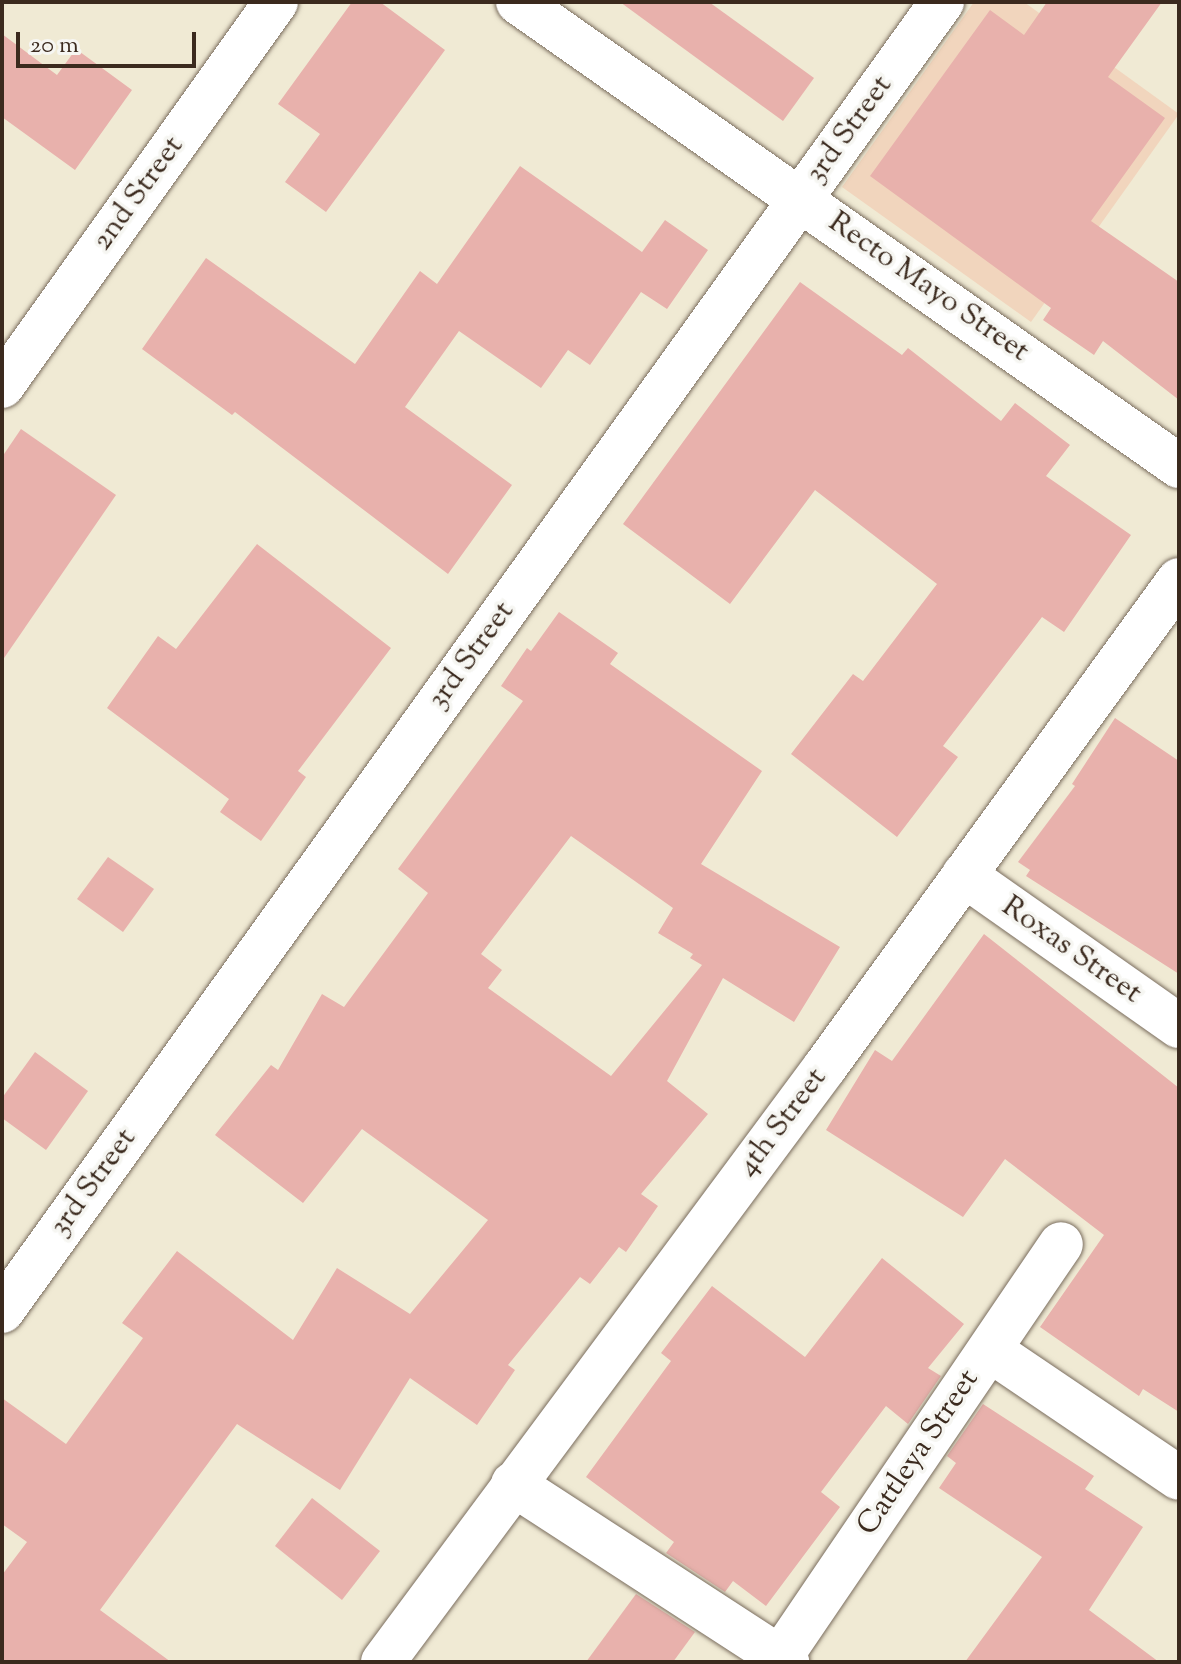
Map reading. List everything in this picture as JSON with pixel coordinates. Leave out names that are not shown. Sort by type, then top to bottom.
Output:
[{"type":"street","name":"2nd Street","points":[[2,386],[276,2]]},
{"type":"street","name":"Recto Mayo Street","points":[[518,2],[1179,466]]},
{"type":"street","name":"3rd Street","points":[[2,1311],[942,2]]},
{"type":"street","name":"4th Street","points":[[383,1662],[1179,580]]},
{"type":"street","name":"Roxas Street","points":[[964,875],[1179,1026]]},
{"type":"street","name":"Cattleya Street","points":[[781,1660],[1061,1244]]},
{"type":"street","points":[[990,1350],[1179,1478]]},
{"type":"street","points":[[513,1484],[781,1660]]},
{"type":"shaded area","points":[[974,2],[1024,2],[1179,114],[1031,322],[842,187]]},
{"type":"building","points":[[352,2],[380,2],[445,50],[326,212],[285,182],[320,134],[278,104]]},
{"type":"building","points":[[620,2],[709,2],[814,78],[783,121]]},
{"type":"building","points":[[1047,2],[1162,2],[1108,77],[1165,118],[1091,221],[1179,282],[1179,400],[1103,341],[1094,355],[1043,320],[1051,308],[870,176],[990,10],[1024,35]]},
{"type":"building","points":[[2,34],[57,75],[76,49],[132,90],[75,170],[2,117]]},
{"type":"building","points":[[520,166],[642,252],[665,220],[708,250],[667,309],[641,292],[590,365],[568,350],[541,388],[459,331],[405,407],[512,485],[448,574],[235,412],[232,415],[142,349],[206,258],[355,364],[420,271],[437,284]]},
{"type":"building","points":[[800,282],[902,355],[908,348],[1001,421],[1015,403],[1070,445],[1046,476],[1131,535],[1064,632],[1042,617],[943,746],[958,757],[897,837],[791,754],[853,674],[863,681],[937,584],[815,490],[730,604],[623,524]]},
{"type":"building","points":[[21,429],[116,495],[2,661],[2,457]]},
{"type":"building","points":[[257,544],[391,648],[298,771],[306,777],[261,841],[220,812],[229,799],[107,708],[158,636],[176,649]]},
{"type":"building","points":[[559,612],[618,653],[610,664],[762,771],[701,864],[840,947],[794,1022],[723,978],[667,1081],[708,1114],[641,1194],[658,1206],[626,1252],[619,1247],[590,1284],[580,1277],[508,1365],[515,1370],[477,1425],[410,1378],[340,1490],[237,1424],[100,1610],[171,1662],[2,1662],[2,1575],[27,1542],[2,1524],[2,1398],[66,1444],[143,1338],[122,1323],[177,1251],[293,1340],[337,1268],[410,1314],[488,1220],[362,1129],[303,1203],[215,1135],[271,1065],[278,1070],[322,994],[344,1007],[428,893],[398,869],[523,701],[501,686],[527,648],[531,651]],"holes":[[[571,836],[673,908],[658,933],[693,954],[690,958],[702,965],[611,1076],[488,988],[502,970],[481,954]]]},
{"type":"building","points":[[1115,718],[1179,761],[1179,974],[1026,876],[1030,870],[1018,862],[1075,786],[1072,784]]},
{"type":"building","points":[[108,857],[154,889],[123,932],[77,899]]},
{"type":"building","points":[[984,934],[1179,1088],[1179,1412],[1143,1389],[1139,1396],[1040,1327],[1104,1235],[1005,1159],[963,1217],[826,1130],[875,1050],[892,1061]]},
{"type":"building","points":[[35,1052],[88,1091],[46,1150],[2,1118],[2,1098]]},
{"type":"building","points":[[882,1258],[964,1324],[928,1368],[941,1376],[908,1424],[886,1406],[821,1492],[840,1507],[766,1606],[733,1581],[725,1592],[666,1553],[674,1542],[586,1477],[671,1361],[661,1353],[712,1286],[805,1357]]},
{"type":"building","points":[[983,1404],[1094,1476],[1085,1489],[1143,1527],[1089,1610],[1159,1662],[965,1662],[1042,1557],[939,1488],[956,1463],[947,1456]]},
{"type":"building","points":[[312,1498],[380,1551],[342,1600],[275,1546]]},
{"type":"building","points":[[636,1594],[695,1632],[673,1662],[586,1662]]}]
